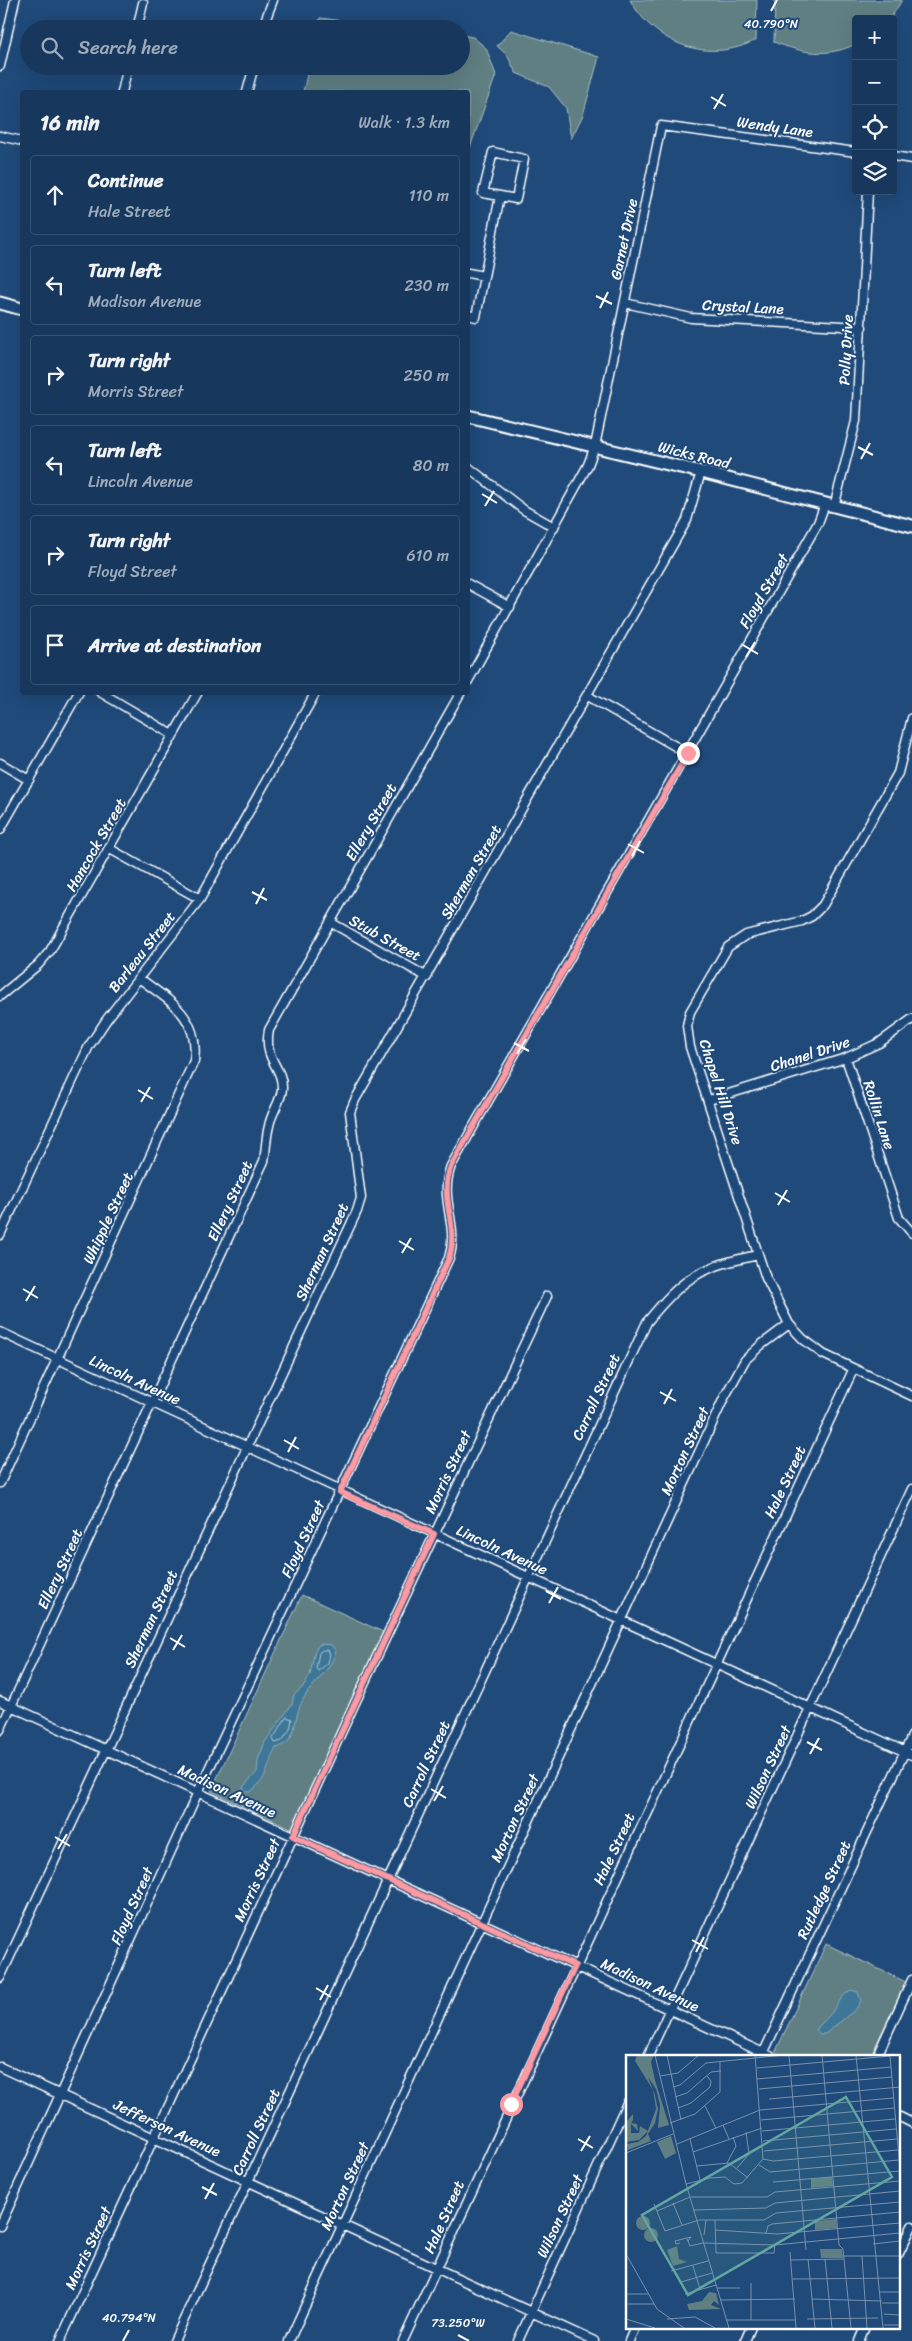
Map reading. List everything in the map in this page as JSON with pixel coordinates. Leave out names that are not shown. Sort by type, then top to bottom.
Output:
[{"type":"main road","points":[[0,303],[20,308]]},
{"type":"main road","name":"Wicks Road","points":[[470,416],[701,472],[912,526]]},
{"type":"street","points":[[0,66],[15,0]]},
{"type":"street","points":[[265,20],[273,0]]},
{"type":"street","points":[[139,20],[143,2]]},
{"type":"street","points":[[122,90],[126,75]]},
{"type":"street","points":[[248,90],[252,75]]},
{"type":"street","name":"Wendy Lane","points":[[661,126],[852,151]]},
{"type":"street","name":"Garnet Drive","points":[[595,446],[661,126]]},
{"type":"street","points":[[0,136],[20,141]]},
{"type":"street","points":[[493,152],[524,158],[516,199],[500,196],[483,193],[493,152]]},
{"type":"street","points":[[897,157],[912,159]]},
{"type":"street","name":"Polly Drive","points":[[830,506],[856,421],[868,195]]},
{"type":"street","points":[[470,316],[476,317],[500,196]]},
{"type":"street","points":[[470,273],[484,276]]},
{"type":"street","name":"Crystal Lane","points":[[625,303],[691,318],[862,327]]},
{"type":"street","points":[[470,677],[588,465],[595,446]]},
{"type":"street","points":[[470,469],[524,510],[554,527]]},
{"type":"street","name":"Sherman Street","points":[[0,1978],[357,1211],[361,1198],[350,1112],[355,1100],[588,696],[687,520],[701,472]]},
{"type":"street","name":"Floyd Street","points":[[0,2226],[198,1792],[449,1258],[454,1244],[445,1190],[446,1179],[451,1166],[818,523],[830,506]]},
{"type":"street","points":[[470,585],[510,607]]},
{"type":"street","points":[[0,830],[77,695]]},
{"type":"street","points":[[105,695],[174,735]]},
{"type":"street","name":"Hancock Street","points":[[0,996],[38,965],[50,951],[196,695]]},
{"type":"street","name":"Barleau Street","points":[[0,1235],[89,1046],[107,1019],[200,899],[314,695]]},
{"type":"street","name":"Ellery Street","points":[[0,1730],[264,1161],[268,1126],[282,1088],[280,1075],[268,1054],[266,1042],[269,1030],[459,695]]},
{"type":"street","points":[[588,696],[688,753]]},
{"type":"street","name":"Chapel Hill Drive","points":[[912,718],[898,773],[823,904],[812,916],[802,921],[746,935],[728,947],[690,1012],[687,1026],[690,1047],[758,1255],[774,1297],[789,1324],[803,1339],[823,1354],[853,1370],[912,1396]]},
{"type":"street","points":[[0,763],[29,780]]},
{"type":"street","points":[[110,849],[200,899]]},
{"type":"street","name":"Stub Street","points":[[330,922],[427,977]]},
{"type":"street","name":"Whipple Street","points":[[0,1483],[194,1062],[197,1045],[193,1028],[184,1013],[139,978]]},
{"type":"street","name":"Chanel Drive","points":[[708,1100],[846,1058],[880,1043],[912,1019]]},
{"type":"street","name":"Rollin Lane","points":[[846,1058],[899,1218],[912,1233]]},
{"type":"street","name":"Carroll Street","points":[[174,2341],[647,1322],[668,1295],[700,1272],[758,1255]]},
{"type":"street","name":"Morris Street","points":[[60,2341],[293,1836],[547,1296]]},
{"type":"street","name":"Morton Street","points":[[289,2341],[737,1373],[745,1360],[789,1324]]},
{"type":"street","name":"Lincoln Avenue","points":[[0,1332],[340,1492],[908,1753]]},
{"type":"street","name":"Hale Street","points":[[402,2341],[853,1370]]},
{"type":"street","name":"Wilson Street","points":[[648,2055],[912,1489]]},
{"type":"street","name":"Madison Avenue","points":[[0,1701],[105,1751],[482,1922],[765,2055]]},
{"type":"street","name":"Rutledge Street","points":[[765,2055],[908,1753],[912,1736]]},
{"type":"street","points":[[877,2055],[912,1980]]},
{"type":"street","name":"Jefferson Avenue","points":[[0,2067],[594,2341]]},
{"type":"street","name":"Wilson Street","points":[[518,2341],[626,2104]]},
{"type":"street","points":[[900,2117],[912,2123]]},
{"type":"street","points":[[900,2251],[912,2226]]},
{"type":"street","points":[[629,2341],[635,2328]]},
{"type":"street","points":[[745,2341],[751,2328]]},
{"type":"street","points":[[859,2341],[865,2328]]},
{"type":"green space","points":[[630,0],[757,0],[756,40],[738,47],[720,50],[703,50],[685,46],[669,39],[654,29],[641,16]]},
{"type":"green space","points":[[775,0],[902,0],[893,15],[852,15],[852,45],[845,48],[835,51],[815,52],[795,49],[774,42]]},
{"type":"green space","points":[[320,18],[336,20],[320,20]]},
{"type":"green space","points":[[511,30],[599,57],[583,115],[571,139],[566,108],[549,87],[516,73],[507,55],[497,46]]},
{"type":"green space","points":[[470,36],[486,48],[496,75],[470,147],[470,90],[303,90],[307,75],[470,75]]},
{"type":"green space","points":[[302,1595],[383,1632],[293,1829],[211,1791]]},
{"type":"green space","points":[[826,1944],[906,1982],[871,2055],[780,2055],[775,2053]]},
{"type":"water","points":[[320,1644],[331,1645],[336,1651],[333,1660],[308,1691],[300,1706],[291,1737],[283,1745],[276,1748],[265,1776],[250,1792],[245,1791],[243,1787],[257,1772],[258,1760],[265,1742],[292,1704],[294,1695],[304,1686],[310,1675],[315,1650]]},
{"type":"water","points":[[851,1990],[858,1992],[861,2001],[856,2009],[825,2034],[820,2034],[816,2030],[842,1997]]},
{"type":"route","points":[[511,2104],[575,1966],[293,1836],[434,1534],[340,1492],[454,1244],[445,1190],[446,1179],[451,1166],[477,1120],[688,753]]}]
